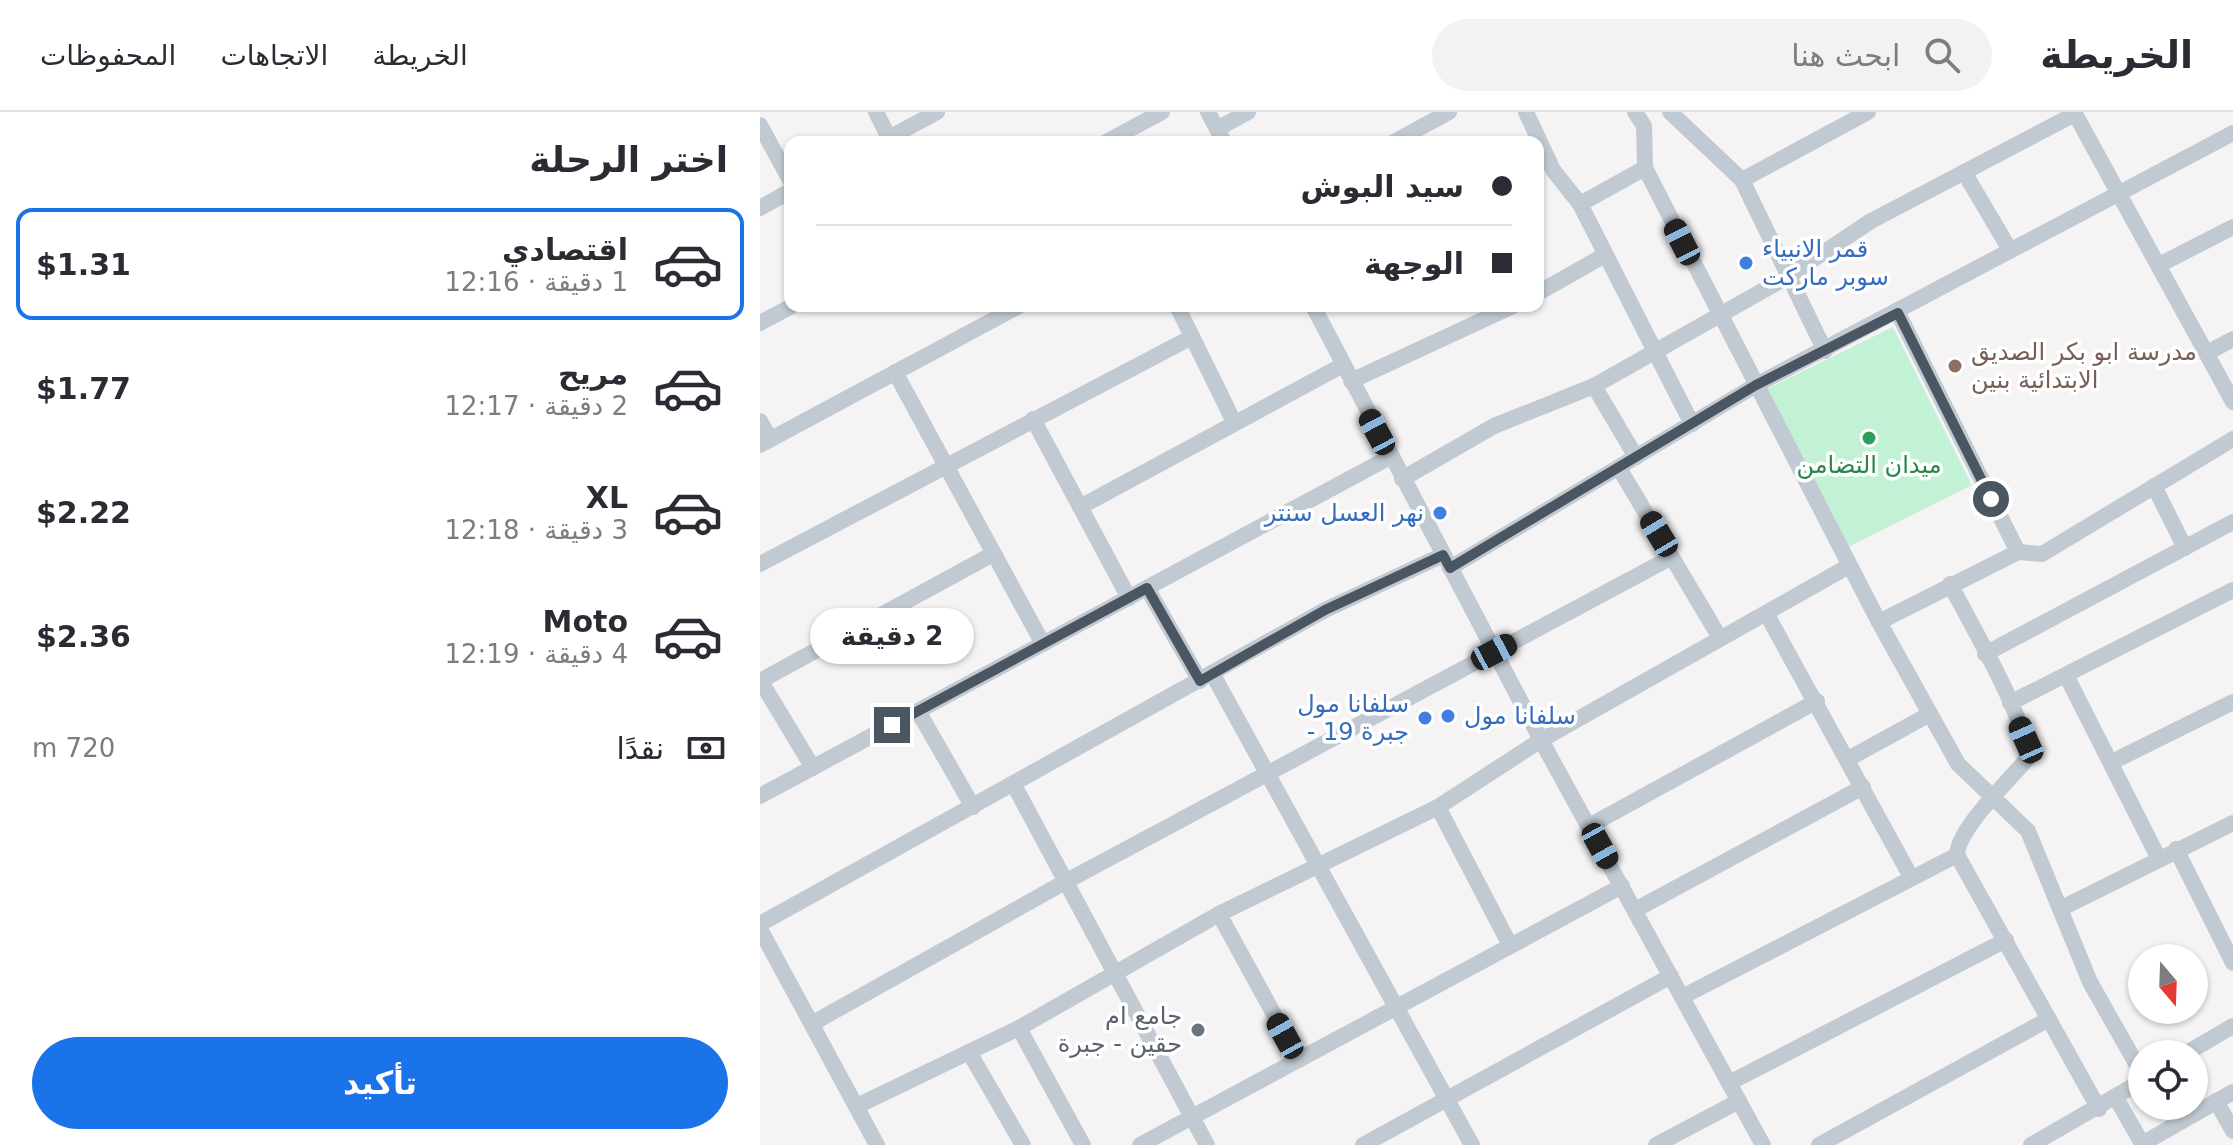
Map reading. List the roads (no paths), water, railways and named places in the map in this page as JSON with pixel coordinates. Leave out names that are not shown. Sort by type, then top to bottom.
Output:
[{"type":"street","points":[[876,112],[888,136]]},
{"type":"street","points":[[897,136],[937,112]]},
{"type":"street","points":[[1117,136],[1162,112]]},
{"type":"street","points":[[1208,112],[1221,136],[1248,112]]},
{"type":"street","points":[[1405,136],[1449,112]]},
{"type":"street","points":[[1526,112],[1533,136]]},
{"type":"street","points":[[1825,351],[1742,180],[1670,112],[1640,119],[1645,168],[1849,566],[1958,764],[2028,831],[2090,982],[2128,1049]]},
{"type":"street","points":[[1742,180],[1868,112]]},
{"type":"street","points":[[1402,479],[1494,426],[1594,386],[1787,277],[1871,221],[2075,113],[2233,402]]},
{"type":"street","points":[[760,125],[784,169]]},
{"type":"street","points":[[877,1145],[760,926],[1325,610],[1446,562],[1619,468],[1756,385],[1898,313],[2010,250],[2233,133]]},
{"type":"street","points":[[1580,204],[1645,168]]},
{"type":"street","points":[[1964,172],[2010,250]]},
{"type":"street","points":[[1545,174],[1580,204],[1692,424]]},
{"type":"street","points":[[760,208],[784,194]]},
{"type":"street","points":[[2159,265],[2233,227]]},
{"type":"street","points":[[1544,290],[1605,255]]},
{"type":"street","points":[[760,323],[784,310]]},
{"type":"street","points":[[760,421],[765,442],[895,372],[996,312]]},
{"type":"street","points":[[1180,312],[1234,422]]},
{"type":"street","points":[[1316,312],[1541,740],[1763,1145]]},
{"type":"street","points":[[1351,381],[1500,312]]},
{"type":"street","points":[[1898,313],[2018,552]]},
{"type":"street","points":[[760,564],[944,464],[1192,337]]},
{"type":"street","points":[[2207,353],[2233,339]]},
{"type":"street","points":[[1080,507],[1343,365]]},
{"type":"street","points":[[895,372],[1043,644]]},
{"type":"street","points":[[1594,386],[1636,457]]},
{"type":"street","points":[[1033,419],[1129,598]]},
{"type":"street","points":[[1879,622],[2018,552],[2042,554],[2233,439]]},
{"type":"street","points":[[760,796],[1390,457]]},
{"type":"street","points":[[1619,468],[1720,638]]},
{"type":"street","points":[[2154,486],[2185,548]]},
{"type":"street","points":[[1985,654],[2233,522]]},
{"type":"street","points":[[813,768],[760,680],[993,554]]},
{"type":"street","points":[[813,1023],[1065,882],[1672,557]]},
{"type":"street","points":[[857,1106],[1019,1028],[1219,914],[1438,807],[1541,740],[1849,566]]},
{"type":"street","points":[[1950,584],[2010,703],[2026,740],[2027,759],[1994,800],[1976,816],[1958,843],[1957,855],[2099,1109]]},
{"type":"street","points":[[1147,588],[1267,773],[1472,1145]]},
{"type":"street","points":[[2010,703],[2233,590]]},
{"type":"street","points":[[1766,613],[1911,877]]},
{"type":"street","points":[[2066,675],[2158,857]]},
{"type":"street","points":[[1589,826],[1817,701]]},
{"type":"street","points":[[2112,762],[2233,702]]},
{"type":"street","points":[[918,711],[973,807]]},
{"type":"street","points":[[1848,759],[1930,714]]},
{"type":"street","points":[[1014,785],[1207,1145]]},
{"type":"street","points":[[1635,910],[1863,787]]},
{"type":"street","points":[[1438,807],[1510,945]]},
{"type":"street","points":[[2060,909],[2158,857],[2233,823]]},
{"type":"street","points":[[2176,849],[2233,963]]},
{"type":"street","points":[[1682,997],[1957,855]]},
{"type":"street","points":[[1140,1145],[1622,886]]},
{"type":"street","points":[[1219,914],[1299,1060]]},
{"type":"street","points":[[1729,1083],[2006,940]]},
{"type":"street","points":[[1363,1145],[1671,976]]},
{"type":"street","points":[[1819,1145],[2049,1019]]},
{"type":"street","points":[[2208,1041],[2233,1026]]},
{"type":"street","points":[[1019,1028],[1083,1145]]},
{"type":"street","points":[[969,1052],[1023,1145]]},
{"type":"street","points":[[2031,1145],[2128,1090]]},
{"type":"street","points":[[2116,1098],[2143,1145],[2233,1092]]},
{"type":"street","points":[[1656,1145],[1739,1101]]},
{"type":"street","points":[[2216,1101],[2233,1131]]},
{"type":"place","name":"قمر الانبياء سوبر ماركت","points":[[1746,263]]},
{"type":"place","name":"مدرسة ابو بكر الصديق الابتدائية بنين","points":[[1955,366]]},
{"type":"place","name":"ميدان التضامن","points":[[1869,438]]},
{"type":"place","name":"نهر العسل سنتر","points":[[1440,513]]},
{"type":"place","name":"سلفانا مول","points":[[1448,716]]},
{"type":"place","name":"سلفانا مول - جبرة 19","points":[[1425,718]]},
{"type":"place","name":"جامع ام حقين - جبرة","points":[[1198,1030]]}]
